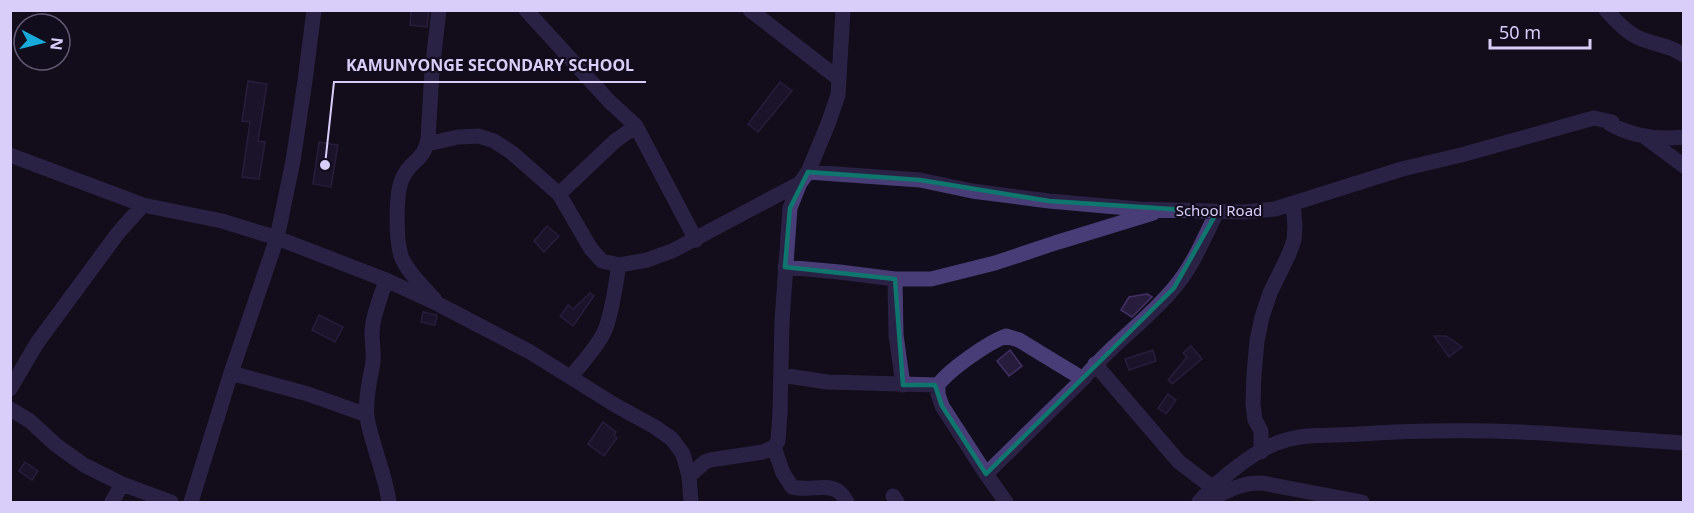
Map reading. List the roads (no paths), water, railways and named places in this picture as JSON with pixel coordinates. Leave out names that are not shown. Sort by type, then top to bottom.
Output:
[{"type":"street","points":[[190,502],[277,238],[305,81],[314,10]]},
{"type":"street","points":[[438,304],[409,269],[402,256],[397,213],[402,178],[426,150],[439,10]]},
{"type":"street","points":[[526,10],[609,101],[636,126],[696,240]]},
{"type":"street","points":[[750,10],[839,79]]},
{"type":"street","points":[[689,476],[710,460],[763,452],[774,447],[778,441],[782,321],[790,208],[828,124],[838,95],[843,10]]},
{"type":"street","points":[[1606,10],[1635,37],[1664,45],[1683,55]]},
{"type":"street","name":"School Road","points":[[804,178],[920,180],[1049,201],[1217,212],[1275,209],[1402,169],[1594,118],[1612,122],[1610,123],[1630,134],[1663,139],[1683,137]]},
{"type":"street","points":[[559,194],[615,141],[636,126]]},
{"type":"street","points":[[1643,135],[1683,166]]},
{"type":"street","points":[[427,144],[458,137],[479,136],[494,141],[511,152],[559,194],[591,249],[602,261],[619,265],[647,260],[696,240],[804,178]]},
{"type":"street","points":[[10,155],[143,205],[222,221],[277,238],[386,280],[438,304],[530,352],[672,439],[683,454],[689,476],[691,502]]},
{"type":"street","points":[[1261,452],[1261,431],[1255,420],[1253,404],[1257,341],[1270,293],[1294,240],[1293,204]]},
{"type":"street","points":[[10,389],[37,343],[118,233],[143,205]]},
{"type":"street","points":[[785,267],[895,279],[931,279],[995,263],[1167,209]]},
{"type":"street","points":[[986,474],[1174,288],[1192,263],[1217,212]]},
{"type":"street","points":[[571,376],[604,332],[619,265]]},
{"type":"street","points":[[895,279],[896,335],[903,385]]},
{"type":"street","points":[[386,280],[372,332],[374,356],[367,415],[389,502]]},
{"type":"street","points":[[1006,502],[942,406],[938,386],[944,378],[970,358],[1006,336],[1019,340],[1083,379]]},
{"type":"street","points":[[1095,364],[1179,462],[1212,487]]},
{"type":"street","points":[[231,373],[308,394],[367,415]]},
{"type":"street","points":[[781,375],[827,382],[938,386]]},
{"type":"street","points":[[10,409],[30,421],[56,445],[84,465],[122,484],[171,502]]},
{"type":"street","points":[[1199,502],[1212,487],[1261,452],[1281,441],[1306,436],[1468,431],[1543,433],[1683,443]]},
{"type":"street","points":[[774,447],[786,479],[792,487],[833,488],[839,491],[847,502]]},
{"type":"street","points":[[1206,502],[1250,482],[1362,502]]},
{"type":"street","points":[[112,502],[122,484]]},
{"type":"place","name":"KAMUNYONGE SECONDARY SCHOOL","points":[[325,165]]}]
